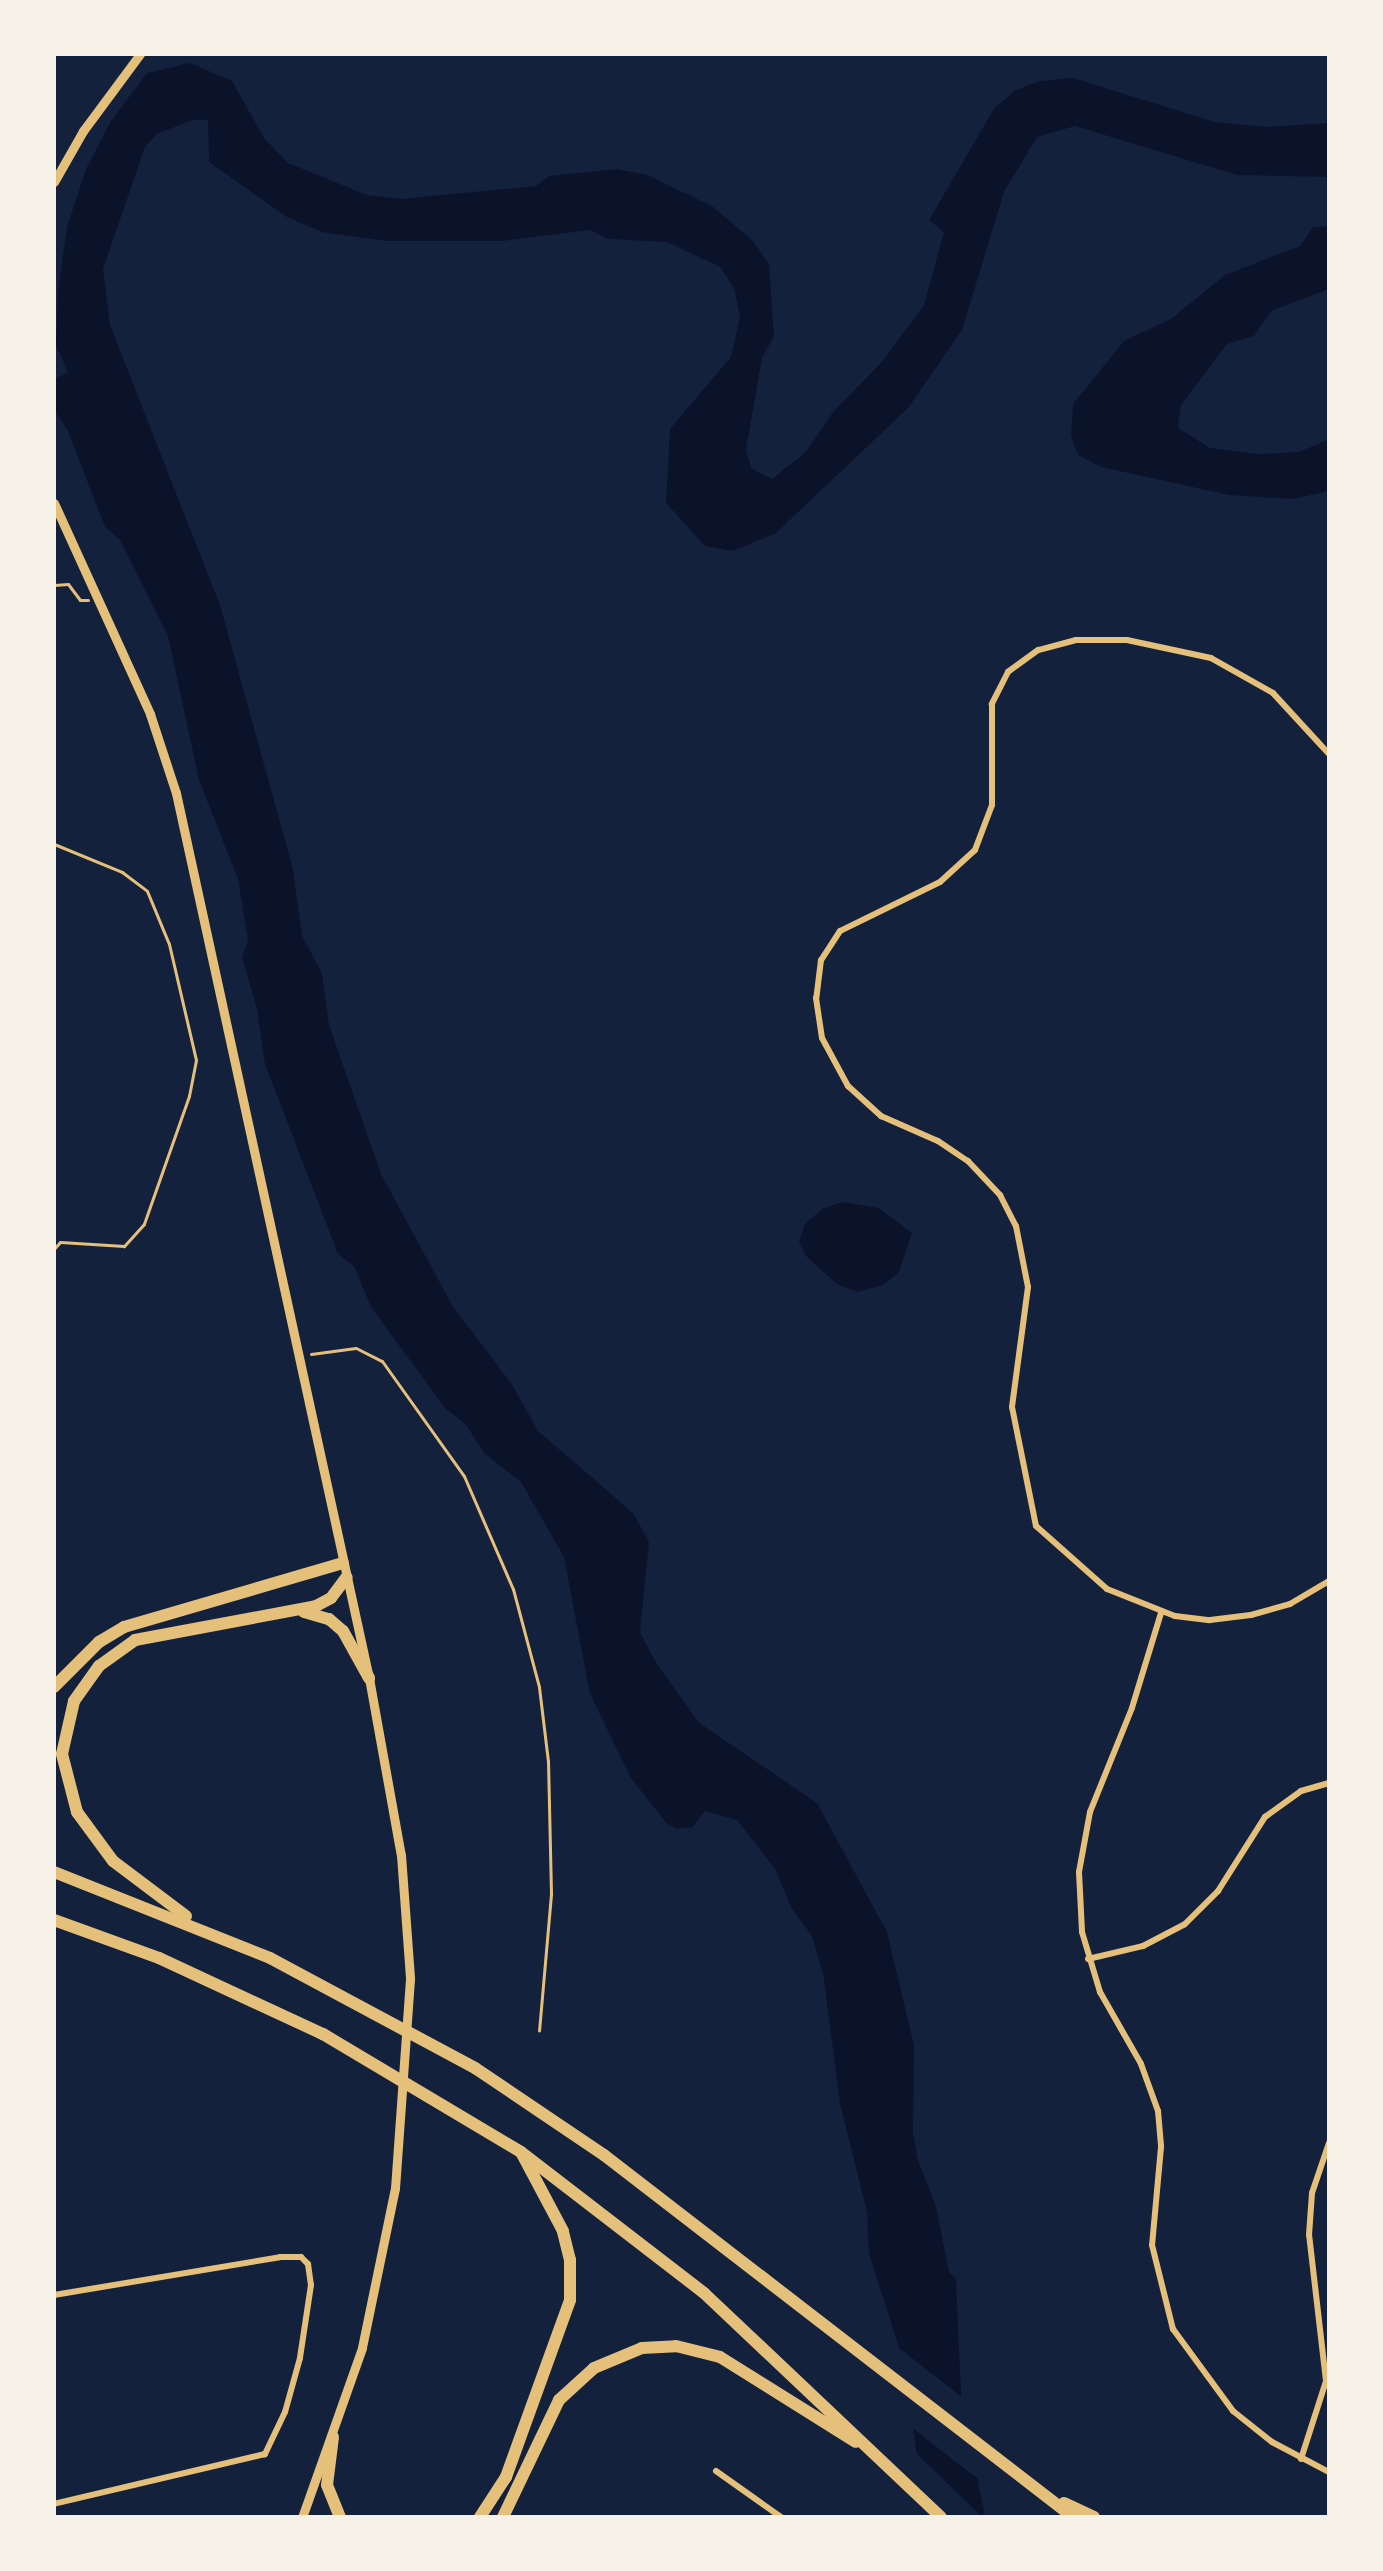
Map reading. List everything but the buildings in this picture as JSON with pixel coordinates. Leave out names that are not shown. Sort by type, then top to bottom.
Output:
[{"type":"highway","points":[[54,1687],[99,1642],[124,1627],[343,1563]]},
{"type":"highway","points":[[202,1928],[113,1861],[90,1834],[65,1778],[66,1722],[92,1673],[135,1640],[293,1612],[324,1603],[347,1577]]},
{"type":"highway","points":[[293,1612],[320,1615],[335,1624],[369,1678]]},
{"type":"highway","points":[[54,1872],[202,1928],[363,2004],[497,2082],[604,2155],[1073,2517]]},
{"type":"highway","points":[[54,1920],[159,1958],[311,2028],[413,2083],[521,2152],[685,2276],[941,2517]]},
{"type":"highway","points":[[480,2517],[506,2477],[570,2300],[570,2260],[563,2231],[521,2152]]},
{"type":"highway","points":[[503,2517],[559,2400],[594,2368],[642,2348],[687,2347],[732,2362],[876,2454]]},
{"type":"highway","points":[[333,2437],[327,2485],[340,2517]]},
{"type":"highway","points":[[1043,2494],[1094,2517]]},
{"type":"main road","points":[[54,182],[72,147],[140,54]]},
{"type":"main road","points":[[54,503],[169,768],[369,1678],[401,1855],[410,1979],[403,2123],[375,2297],[333,2437],[302,2517]]},
{"type":"street","points":[[1329,754],[1273,693],[1211,658],[1158,643],[1119,639],[1076,640],[1038,650],[1008,672],[992,704],[992,805],[975,850],[940,882],[846,925],[829,944],[818,972],[818,1025],[848,1086],[881,1116],[938,1141],[968,1161],[1000,1195],[1016,1226],[1028,1287],[1012,1407],[1032,1520],[1098,1582],[1161,1613],[1198,1619],[1251,1615],[1290,1604],[1329,1581]]},
{"type":"street","points":[[1161,1613],[1136,1699],[1086,1827],[1079,1888],[1088,1959],[1110,2014],[1147,2075],[1158,2111],[1161,2147],[1152,2245],[1167,2315],[1192,2361],[1221,2398],[1258,2432],[1301,2459],[1329,2472]]},
{"type":"street","points":[[1088,1959],[1143,1946],[1185,1924],[1218,1891],[1265,1817],[1301,1791],[1329,1783]]},
{"type":"street","points":[[1301,2459],[1326,2381],[1309,2235],[1312,2193],[1329,2143]]},
{"type":"street","points":[[54,2295],[301,2257],[308,2264],[311,2285],[300,2358],[267,2451],[241,2463],[54,2504]]},
{"type":"street","points":[[716,2471],[781,2517]]},
{"type":"path","points":[[54,844],[122,872],[147,891],[162,923],[196,1060],[181,1123],[144,1224],[124,1246],[60,1242],[54,1249]]},
{"type":"path","points":[[299,1356],[356,1348],[382,1361],[464,1476],[513,1589],[539,1687],[548,1761],[551,1894],[539,2030]]},
{"type":"water","points":[[190,63],[232,81],[264,138],[288,163],[367,195],[400,199],[536,186],[549,176],[617,169],[647,175],[712,206],[752,240],[769,264],[774,336],[762,358],[746,450],[751,468],[772,479],[806,452],[833,412],[880,364],[924,305],[944,232],[929,220],[995,107],[1016,90],[1040,81],[1073,78],[1215,122],[1265,127],[1329,123],[1329,177],[1237,175],[1075,126],[1037,137],[1004,192],[962,330],[909,407],[776,533],[733,551],[705,546],[666,503],[670,429],[731,357],[740,317],[734,288],[720,267],[667,242],[609,239],[590,230],[503,241],[386,241],[322,232],[287,217],[209,162],[208,120],[192,120],[157,134],[145,147],[103,269],[110,325],[220,605],[293,869],[302,936],[322,973],[329,1025],[381,1174],[452,1305],[513,1386],[538,1431],[633,1513],[649,1542],[640,1632],[654,1659],[698,1722],[817,1803],[887,1932],[914,2045],[913,2132],[918,2160],[936,2207],[949,2272],[956,2279],[961,2393],[985,2517],[926,2517],[903,2360],[869,2254],[867,2213],[840,2103],[823,1973],[812,1936],[792,1909],[775,1869],[737,1820],[705,1811],[693,1827],[677,1829],[667,1824],[631,1778],[590,1694],[564,1557],[521,1482],[484,1453],[466,1425],[445,1408],[371,1307],[354,1266],[338,1254],[265,1064],[257,1009],[242,957],[248,940],[238,879],[199,780],[168,636],[120,540],[105,527],[67,429],[54,410],[54,380],[68,372],[56,345],[58,292],[67,227],[86,169],[111,121],[147,73]]},
{"type":"water","points":[[1329,226],[1329,289],[1271,311],[1254,336],[1227,344],[1181,405],[1178,428],[1210,448],[1257,454],[1299,452],[1329,439],[1329,491],[1293,499],[1229,495],[1101,467],[1078,455],[1071,436],[1073,404],[1124,341],[1171,319],[1225,275],[1300,246],[1313,227]]},
{"type":"water","points":[[842,1202],[879,1208],[912,1233],[899,1272],[883,1285],[858,1292],[837,1284],[806,1256],[799,1241],[805,1224],[822,1209]]},
{"type":"pier","points":[[895,2345],[967,2401],[982,2482],[907,2424]]},
{"type":"pier","points":[[911,2448],[982,2517],[922,2517]]}]
